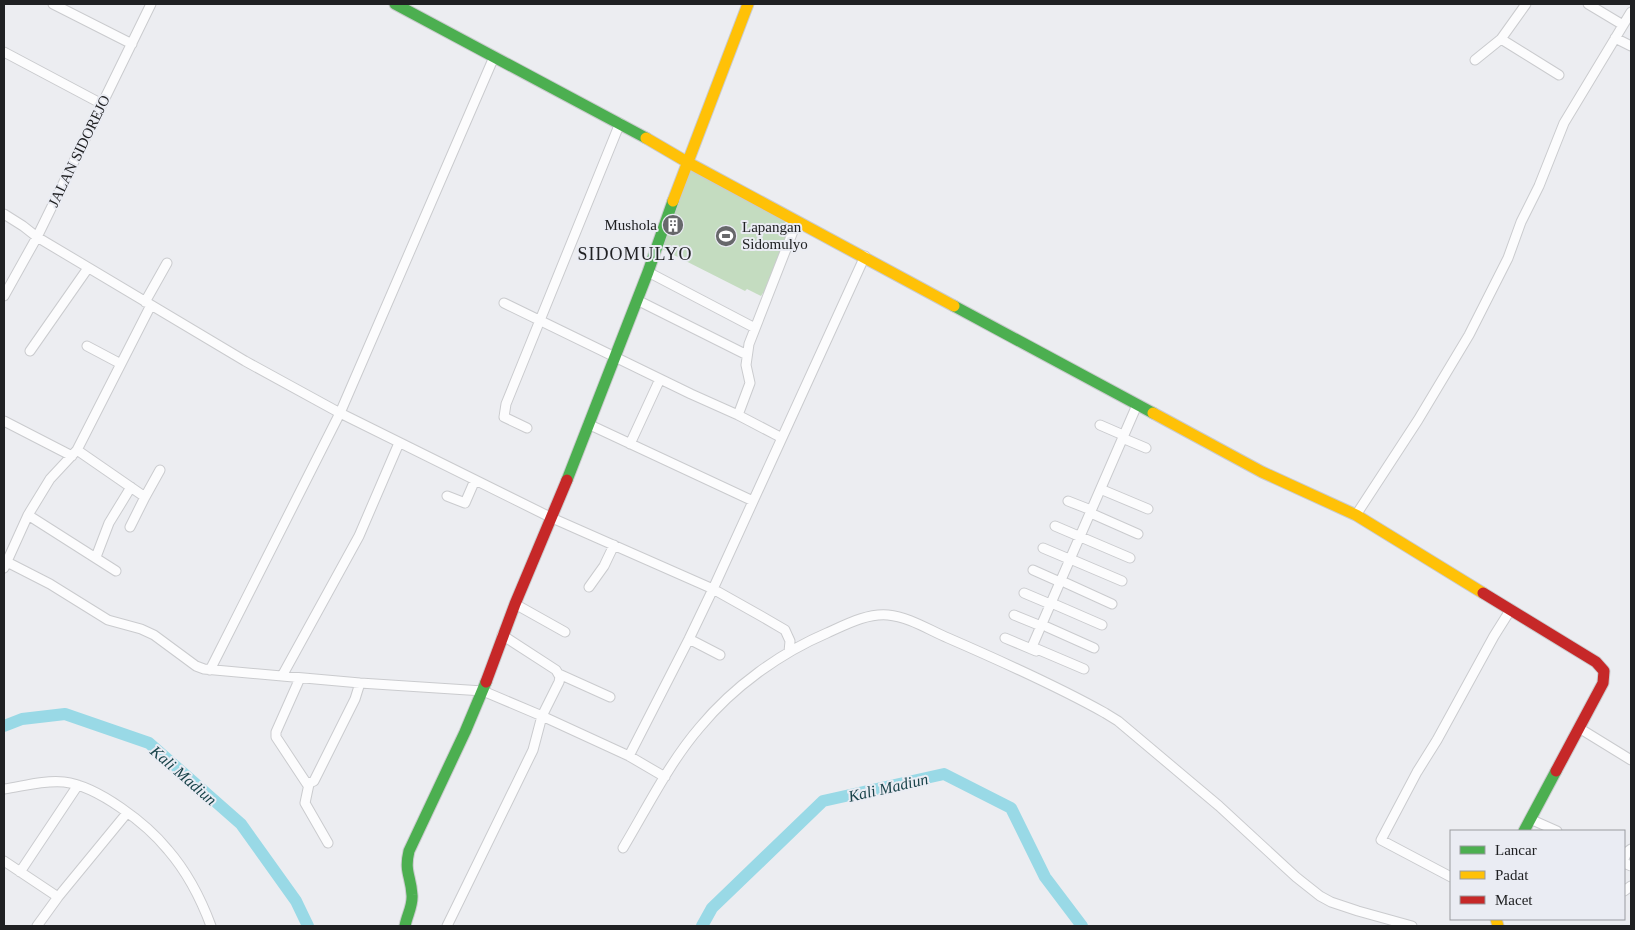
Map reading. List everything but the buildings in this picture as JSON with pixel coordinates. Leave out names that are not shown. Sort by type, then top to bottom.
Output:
[{"type":"main road","points":[[395,4],[1262,472],[1356,515],[1596,662],[1603,668],[1605,675],[1603,684],[1524,830]]},
{"type":"main road","points":[[405,926],[412,904],[412,895],[405,868],[406,860],[483,691],[502,635],[552,518],[648,272],[687,162],[748,4]]},
{"type":"street","points":[[53,4],[132,44]]},
{"type":"street","name":"JALAN SIDOREJO","points":[[4,296],[37,237],[151,4]]},
{"type":"street","points":[[1475,60],[1501,39],[1526,4]]},
{"type":"street","points":[[1588,4],[1623,25]]},
{"type":"street","points":[[1356,515],[1418,420],[1469,335],[1508,258],[1521,222],[1539,186],[1564,123],[1631,12]]},
{"type":"street","points":[[1616,38],[1631,46]]},
{"type":"street","points":[[1501,39],[1559,75]]},
{"type":"street","points":[[4,52],[102,104]]},
{"type":"street","points":[[210,670],[340,413],[494,57]]},
{"type":"street","points":[[527,428],[503,416],[506,404],[620,124]]},
{"type":"street","points":[[4,214],[37,237],[148,304],[340,413],[552,518],[713,590],[785,630],[790,641],[789,652]]},
{"type":"street","points":[[738,415],[750,383],[746,365],[755,328],[797,221]]},
{"type":"street","points":[[629,756],[690,639],[865,256]]},
{"type":"street","points":[[167,264],[121,364],[75,453],[50,479],[28,515],[6,565],[50,584],[108,620],[141,629],[154,635],[204,670],[483,691],[629,756],[665,777]]},
{"type":"street","points":[[30,352],[88,268]]},
{"type":"street","points":[[648,272],[755,328]]},
{"type":"street","points":[[637,300],[747,355]]},
{"type":"street","points":[[504,303],[782,438]]},
{"type":"street","points":[[88,346],[121,364]]},
{"type":"street","points":[[630,444],[660,379]]},
{"type":"street","points":[[1034,649],[1139,406]]},
{"type":"street","points":[[4,421],[75,453],[146,497]]},
{"type":"street","points":[[588,424],[754,501]]},
{"type":"street","points":[[1100,425],[1146,448]]},
{"type":"street","points":[[1093,513],[1106,491],[1125,438]]},
{"type":"street","points":[[282,676],[359,536],[399,443]]},
{"type":"street","points":[[130,527],[160,470]]},
{"type":"street","points":[[446,496],[464,503],[474,480]]},
{"type":"street","points":[[96,557],[109,523],[131,488]]},
{"type":"street","points":[[1106,491],[1148,509]]},
{"type":"street","points":[[1068,501],[1138,534]]},
{"type":"street","points":[[28,515],[116,571]]},
{"type":"street","points":[[1055,526],[1084,534],[1130,558]]},
{"type":"street","points":[[589,587],[604,566],[614,545]]},
{"type":"street","points":[[1043,548],[1122,581]]},
{"type":"street","points":[[1033,570],[1112,604]]},
{"type":"street","points":[[1024,593],[1102,625]]},
{"type":"street","points":[[515,604],[565,632]]},
{"type":"street","points":[[1450,876],[1381,840],[1417,772],[1511,609]]},
{"type":"street","points":[[623,848],[665,777],[691,738],[734,691],[809,640],[852,622],[887,615],[904,618],[995,658],[1105,713],[1118,721],[1219,806],[1296,877],[1320,896],[1331,902],[1358,911],[1412,926]]},
{"type":"street","points":[[1014,615],[1094,648]]},
{"type":"street","points":[[447,926],[533,750],[542,716],[559,682],[556,670],[502,635]]},
{"type":"street","points":[[1005,638],[1084,669]]},
{"type":"street","points":[[690,639],[720,655]]},
{"type":"street","points":[[558,674],[610,697]]},
{"type":"street","points":[[300,678],[276,732],[276,737],[307,784],[309,784]]},
{"type":"street","points":[[328,843],[305,803],[309,784],[314,781],[355,699],[360,683]]},
{"type":"street","points":[[1579,728],[1631,760]]},
{"type":"street","points":[[4,789],[52,782],[78,785],[109,800],[168,849],[193,887],[211,926]]},
{"type":"street","points":[[20,872],[78,785]]},
{"type":"street","points":[[37,926],[58,897],[127,813]]},
{"type":"street","points":[[1530,819],[1555,830]]},
{"type":"street","points":[[4,861],[58,897]]},
{"type":"green space","name":"Lapangan Sidomulyo","points":[[688,168],[793,225],[767,295],[763,293],[761,296],[747,289],[745,291],[658,247]]},
{"type":"waterway","name":"Kali Madiun","points":[[4,726],[22,719],[65,714],[149,743],[241,824],[296,901],[308,926]]},
{"type":"waterway","name":"Kali Madiun","points":[[702,926],[712,908],[823,801],[944,774],[1011,808],[1045,877],[1082,926]]},
{"type":"traffic: fast","points":[[395,4],[646,138]]},
{"type":"traffic: fast","points":[[567,480],[648,272],[673,201]]},
{"type":"traffic: fast","points":[[954,306],[1153,413]]},
{"type":"traffic: fast","points":[[405,926],[412,899],[407,869],[409,851],[465,732],[486,682]]},
{"type":"traffic: fast","points":[[1525,830],[1556,771]]},
{"type":"traffic: slow","points":[[673,201],[748,4]]},
{"type":"traffic: slow","points":[[646,138],[954,306]]},
{"type":"traffic: slow","points":[[1153,413],[1262,472],[1356,515],[1483,593]]},
{"type":"traffic: slow","points":[[1496,920],[1498,926]]},
{"type":"traffic: jam","points":[[486,682],[515,604],[567,480]]},
{"type":"traffic: jam","points":[[1483,593],[1596,662],[1604,671],[1603,683],[1556,771]]},
{"type":"place","name":"Mushola","points":[[673,225]]},
{"type":"place","name":"Lapangan Sidomulyo","points":[[726,236]]},
{"type":"district","name":"SIDOMULYO","points":[[635,254]]}]
